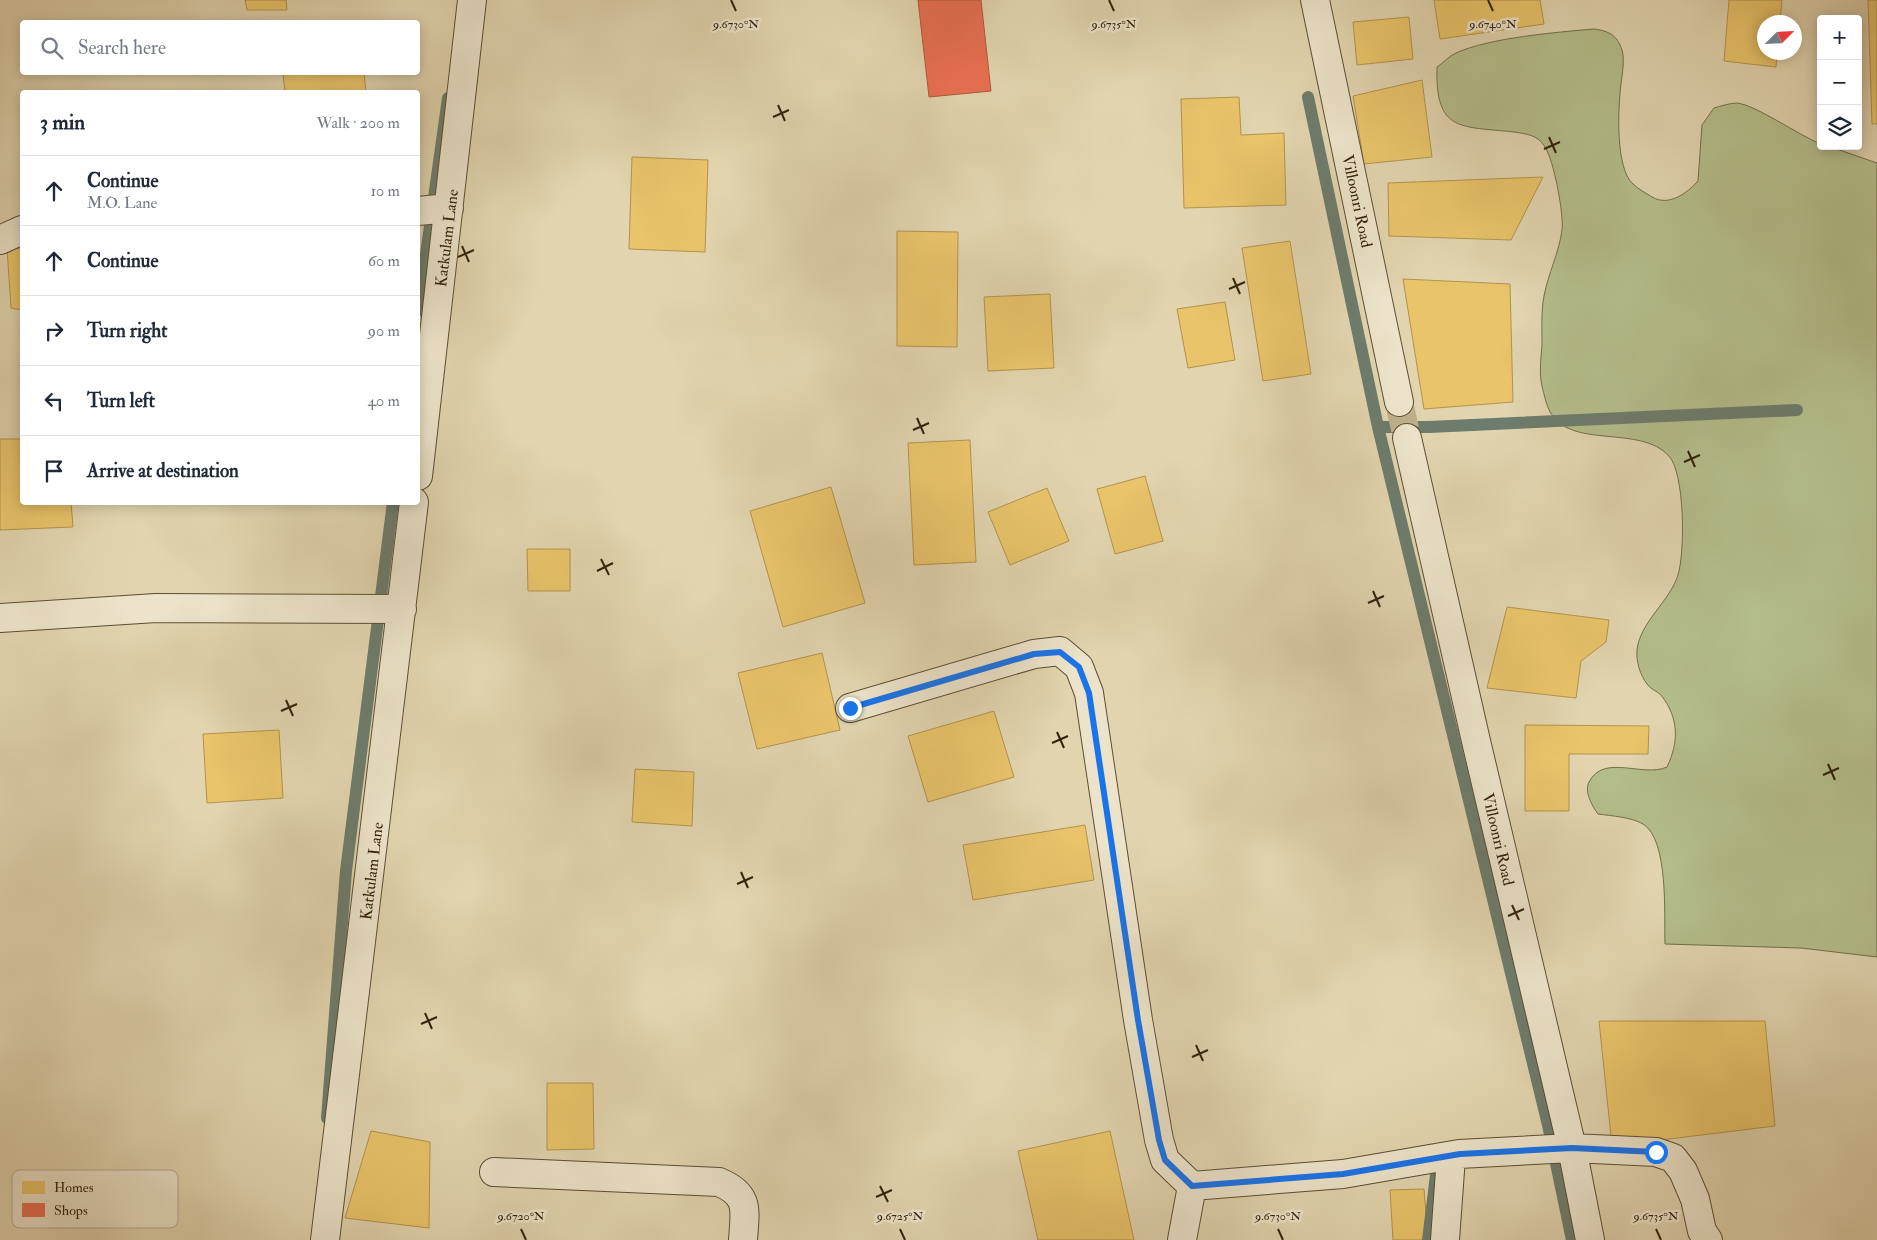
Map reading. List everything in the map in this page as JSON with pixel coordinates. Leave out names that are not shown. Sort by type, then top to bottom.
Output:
[{"type":"street","name":"Katkulam Lane","points":[[420,459],[472,0]]},
{"type":"street","name":"Villoonri Road","points":[[1315,0],[1399,402]]},
{"type":"street","points":[[420,211],[449,208]]},
{"type":"street","points":[[0,240],[20,231]]},
{"type":"street","name":"Villoonri Road","points":[[1407,438],[1572,1148],[1590,1240]]},
{"type":"street","name":"Katkulam Lane","points":[[325,1240],[414,505]]},
{"type":"street","points":[[0,618],[156,608],[402,609]]},
{"type":"street","points":[[850,708],[1034,654],[1060,652],[1079,667],[1089,693],[1138,1020],[1159,1140],[1165,1160],[1192,1186],[1343,1174],[1460,1154],[1572,1148],[1656,1152],[1673,1158],[1686,1178],[1695,1199],[1702,1230],[1708,1240]]},
{"type":"street","points":[[1445,1240],[1451,1157]]},
{"type":"street","points":[[494,1172],[719,1182],[735,1189],[745,1207],[744,1240]]},
{"type":"street","points":[[1182,1240],[1192,1186]]},
{"type":"green space","points":[[1594,29],[1612,35],[1618,41],[1623,54],[1619,137],[1623,165],[1627,176],[1633,184],[1658,200],[1677,197],[1689,190],[1698,181],[1702,125],[1714,108],[1731,104],[1745,105],[1766,114],[1817,142],[1817,150],[1840,150],[1877,163],[1877,957],[1801,948],[1665,944],[1661,862],[1651,833],[1643,824],[1633,820],[1598,814],[1589,798],[1587,790],[1589,782],[1596,773],[1614,767],[1657,770],[1667,767],[1674,748],[1675,730],[1671,712],[1661,695],[1650,687],[1642,676],[1637,659],[1637,650],[1644,630],[1669,594],[1678,575],[1682,549],[1682,514],[1678,479],[1669,456],[1656,446],[1641,441],[1573,430],[1560,423],[1550,412],[1544,396],[1540,366],[1542,308],[1562,230],[1558,188],[1552,164],[1545,147],[1532,136],[1514,132],[1479,129],[1455,122],[1447,115],[1441,104],[1437,67],[1456,53],[1486,43]]},
{"type":"building: Homes","points":[[245,0],[286,0],[287,10],[247,10]]},
{"type":"building: Homes","points":[[1434,0],[1540,0],[1544,24],[1440,39]]},
{"type":"building: Homes","points":[[1729,0],[1782,0],[1781,15],[1757,15],[1757,60],[1776,60],[1776,67],[1724,61]]},
{"type":"building: Homes","points":[[1868,0],[1877,0],[1877,124],[1872,124]]},
{"type":"building: Homes","points":[[1409,17],[1413,59],[1357,65],[1353,22]]},
{"type":"building: Homes","points":[[283,75],[364,75],[366,90],[285,90]]},
{"type":"building: Homes","points":[[1422,80],[1432,157],[1364,164],[1353,96]]},
{"type":"building: Homes","points":[[1239,97],[1241,135],[1284,133],[1286,205],[1184,208],[1181,99]]},
{"type":"building: Homes","points":[[632,157],[708,160],[705,252],[629,249]]},
{"type":"building: Homes","points":[[1543,177],[1511,240],[1389,236],[1388,183]]},
{"type":"building: Homes","points":[[897,231],[958,232],[957,347],[897,346]]},
{"type":"building: Homes","points":[[1290,241],[1311,374],[1263,381],[1242,248]]},
{"type":"building: Homes","points":[[7,248],[20,249],[20,310],[11,308]]},
{"type":"building: Homes","points":[[1403,279],[1510,284],[1513,402],[1424,409]]},
{"type":"building: Homes","points":[[1050,294],[1054,368],[988,371],[984,297]]},
{"type":"building: Homes","points":[[1225,302],[1235,360],[1188,368],[1177,309]]},
{"type":"building: Homes","points":[[0,439],[20,439],[20,505],[71,505],[73,527],[0,530]]},
{"type":"building: Homes","points":[[970,440],[976,562],[914,565],[908,443]]},
{"type":"building: Homes","points":[[1145,476],[1163,541],[1115,554],[1097,489]]},
{"type":"building: Homes","points":[[831,487],[865,603],[783,627],[750,511]]},
{"type":"building: Homes","points":[[1047,488],[1069,541],[1010,565],[988,512]]},
{"type":"building: Homes","points":[[527,549],[570,549],[570,591],[528,591]]},
{"type":"building: Homes","points":[[1507,607],[1609,620],[1606,642],[1581,661],[1576,698],[1487,688]]},
{"type":"building: Homes","points":[[822,653],[840,730],[757,749],[738,673]]},
{"type":"building: Homes","points":[[994,711],[1014,777],[928,802],[908,736]]},
{"type":"building: Homes","points":[[1525,725],[1649,726],[1648,754],[1569,754],[1569,811],[1525,811]]},
{"type":"building: Homes","points":[[279,730],[283,798],[207,803],[203,734]]},
{"type":"building: Homes","points":[[635,769],[694,772],[692,826],[632,822]]},
{"type":"building: Homes","points":[[1085,825],[1094,880],[973,900],[963,845]]},
{"type":"building: Homes","points":[[1599,1021],[1765,1021],[1775,1126],[1612,1146]]},
{"type":"building: Homes","points":[[547,1083],[593,1083],[594,1149],[547,1150]]},
{"type":"building: Homes","points":[[371,1131],[430,1142],[429,1228],[345,1218]]},
{"type":"building: Homes","points":[[1110,1131],[1134,1240],[1038,1240],[1018,1151]]},
{"type":"building: Homes","points":[[1424,1189],[1428,1240],[1393,1240],[1390,1190]]},
{"type":"building: Shops","points":[[918,0],[981,0],[991,91],[929,97]]},
{"type":"waterway","points":[[1308,97],[1378,427],[1548,1125],[1572,1240]]},
{"type":"waterway","points":[[420,297],[448,98]]},
{"type":"waterway","points":[[1378,427],[1429,427],[1797,410]]},
{"type":"waterway","points":[[327,1118],[346,871],[393,505]]},
{"type":"waterway","points":[[1428,1240],[1438,1159]]},
{"type":"tunnel","points":[[1399,402],[1407,438]]},
{"type":"route","points":[[850,708],[1034,654],[1060,652],[1079,667],[1089,693],[1138,1020],[1159,1140],[1165,1160],[1192,1186],[1343,1174],[1460,1154],[1572,1148],[1656,1152]]}]
